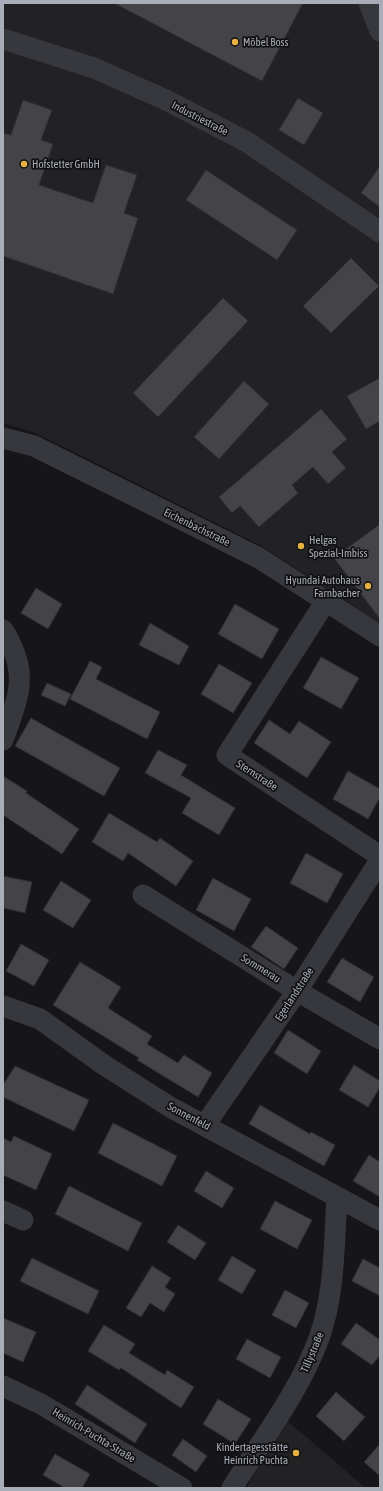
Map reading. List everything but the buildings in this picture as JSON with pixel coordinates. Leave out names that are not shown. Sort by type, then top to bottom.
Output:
[{"type":"street","points":[[369,3],[380,30]]},
{"type":"street","name":"Industriestraße","points":[[3,39],[94,68],[166,100],[247,142],[380,232]]},
{"type":"street","name":"Eichenbachstraße","points":[[3,438],[34,446],[259,558],[380,636]]},
{"type":"street","name":"Sternstraße","points":[[326,601],[227,755],[380,856]]},
{"type":"street","points":[[3,630],[19,661],[20,682],[16,702],[3,740]]},
{"type":"street","name":"Egerlandstraße","points":[[205,1125],[297,991],[380,860]]},
{"type":"street","name":"Sommerau","points":[[143,895],[297,991],[380,1039]]},
{"type":"street","name":"Sonnenfeld","points":[[3,1006],[40,1019],[104,1065],[170,1107],[380,1220]]},
{"type":"street","name":"Tillystraße","points":[[232,1488],[304,1372],[319,1338],[330,1295],[337,1197]]},
{"type":"street","points":[[3,1211],[23,1220]]},
{"type":"street","name":"Heinrich-Puchta-Straße","points":[[3,1386],[41,1404],[182,1488]]},
{"type":"shaded area","points":[[3,3],[380,3],[380,623],[258,544],[33,432],[3,423]]},
{"type":"shaded area","name":"Kindertagesstätte Heinrich Puchta","points":[[285,1419],[366,1488],[246,1488]]},
{"type":"place","name":"Möbel Boss","points":[[235,42]]},
{"type":"place","name":"Hofstetter GmbH","points":[[24,164]]},
{"type":"place","name":"Helgas Spezial-Imbiss","points":[[301,546]]},
{"type":"place","name":"Hyundai Autohaus Farnbacher","points":[[368,586]]},
{"type":"place","name":"Kindertagesstätte Heinrich Puchta","points":[[296,1453]]}]
